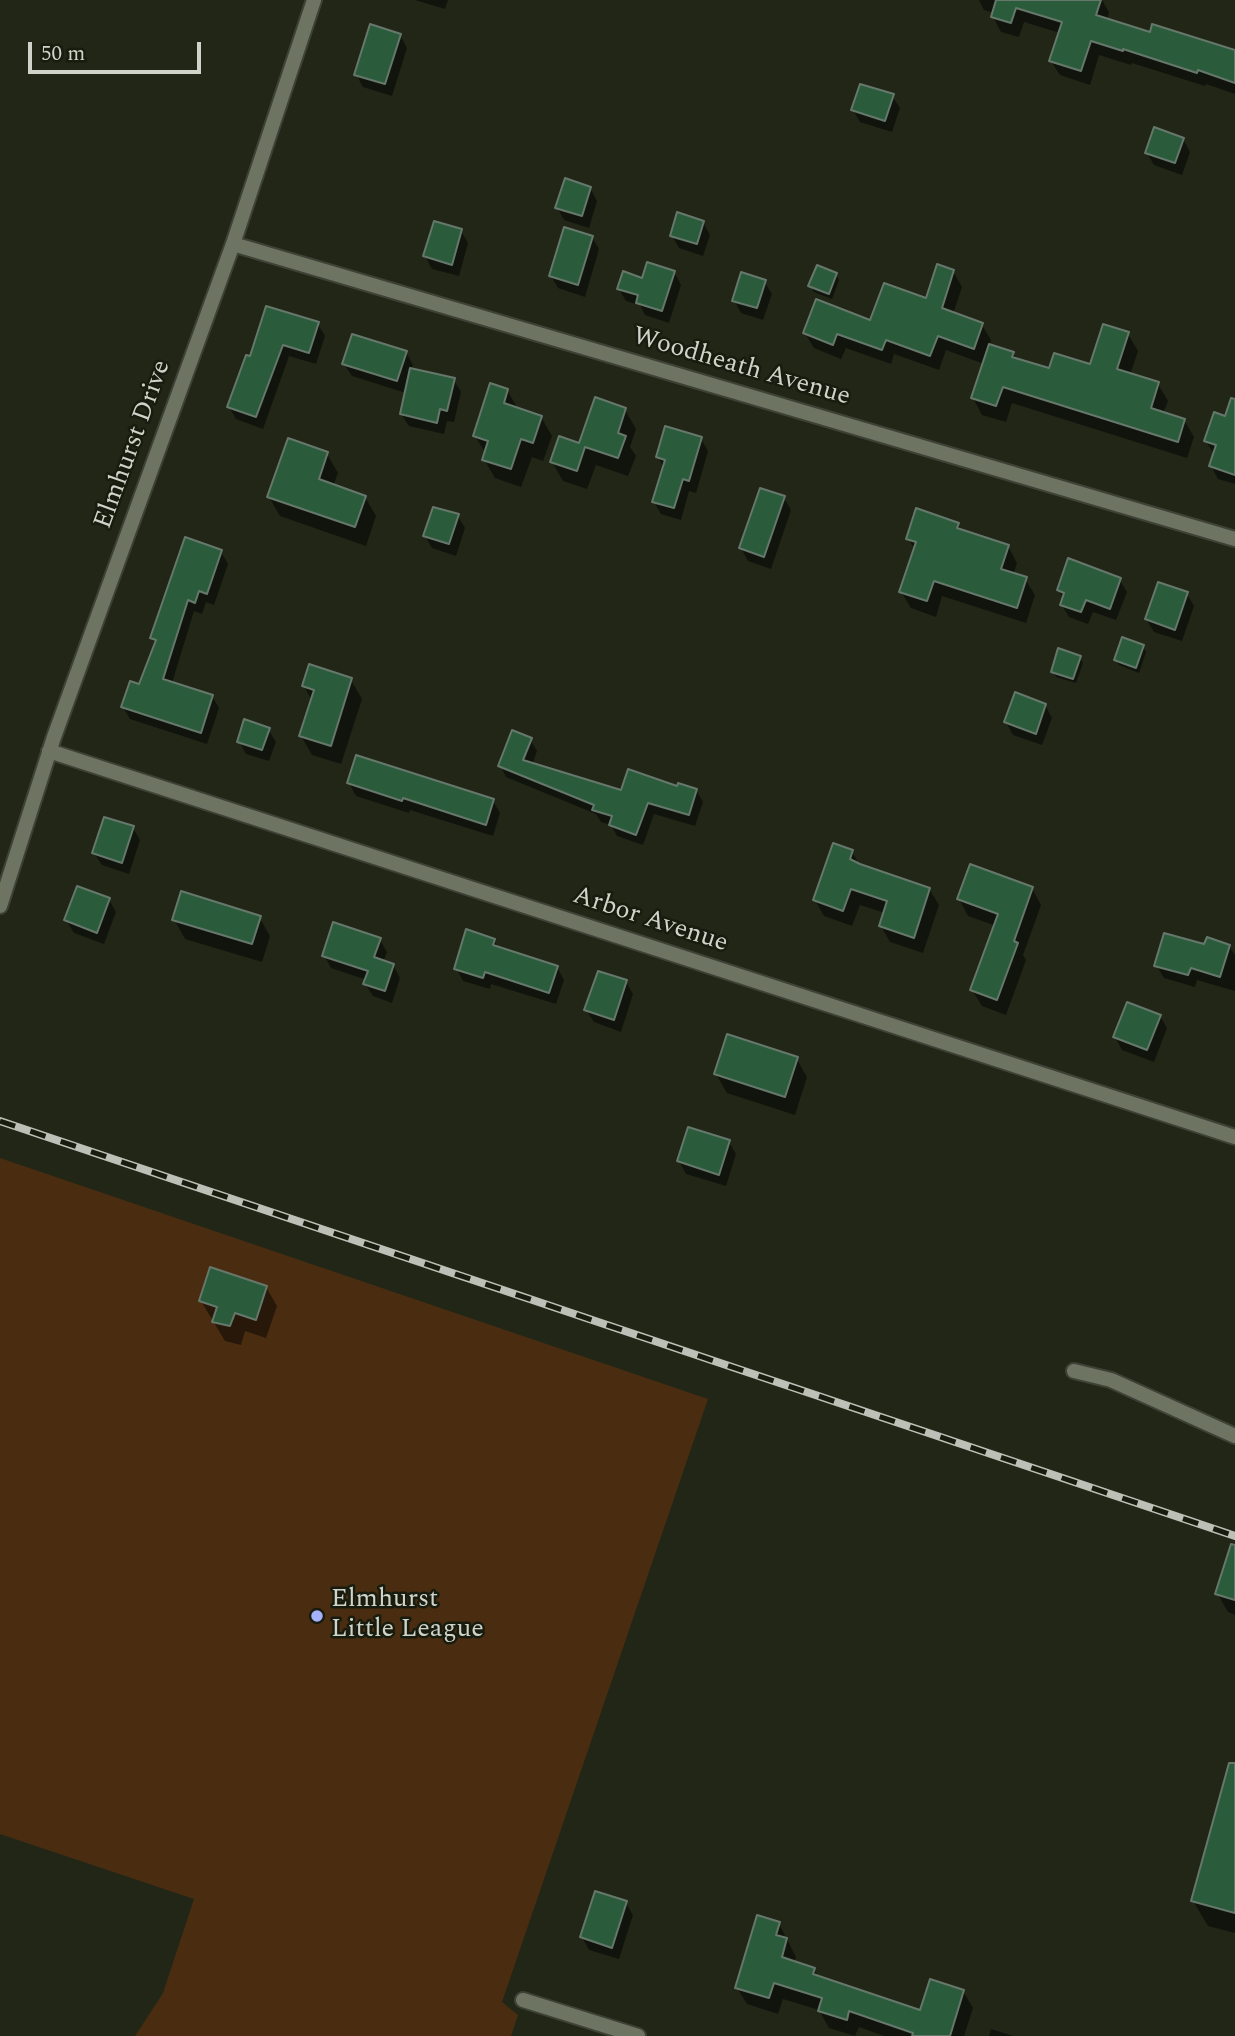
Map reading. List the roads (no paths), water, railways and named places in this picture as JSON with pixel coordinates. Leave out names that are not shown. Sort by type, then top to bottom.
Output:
[{"type":"street","name":"Elmhurst Drive","points":[[0,906],[50,751],[233,244],[314,0]]},
{"type":"street","name":"Woodheath Avenue","points":[[233,244],[1235,539]]},
{"type":"street","name":"Arbor Avenue","points":[[50,751],[1235,1137]]},
{"type":"street","points":[[1074,1371],[1111,1380],[1235,1436]]},
{"type":"street","points":[[523,2000],[638,2036]]},
{"type":"railway","points":[[0,1121],[1235,1536]]},
{"type":"place","name":"Elmhurst Little League","points":[[317,1616]]}]
